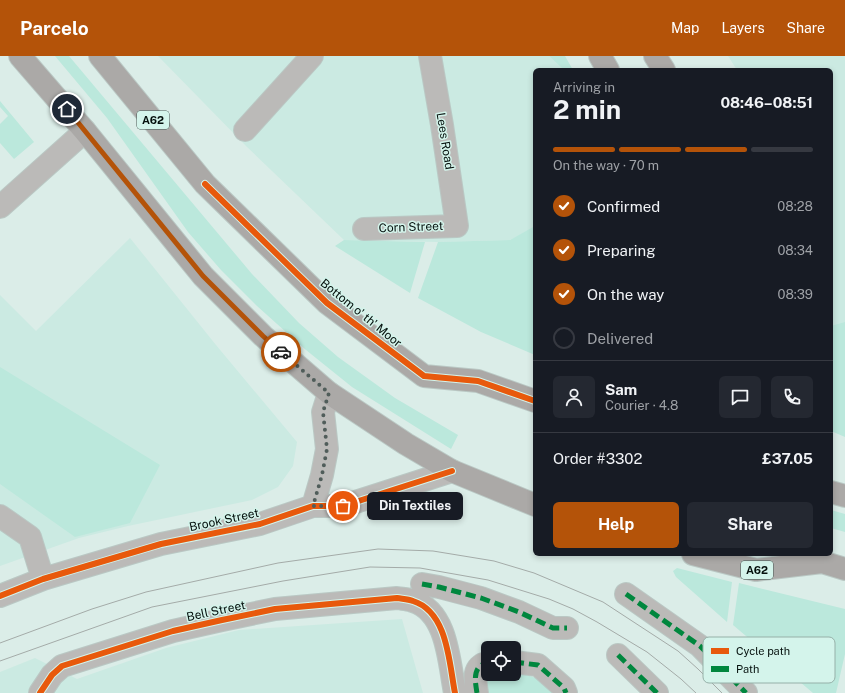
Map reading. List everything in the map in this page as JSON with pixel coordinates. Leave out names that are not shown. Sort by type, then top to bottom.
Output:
[{"type":"main road","points":[[20,56],[85,131],[203,276],[263,336],[329,393],[406,444],[452,471],[533,504]]},
{"type":"main road","name":"Bottom o' th' Moor","points":[[100,56],[205,184],[327,304],[424,376],[478,381],[533,400]]},
{"type":"main road","points":[[600,56],[607,68]]},
{"type":"main road","points":[[654,56],[663,68]]},
{"type":"main road","points":[[833,493],[845,496]]},
{"type":"main road","name":"A62","points":[[701,556],[756,570],[815,558],[845,569]]},
{"type":"street","name":"Lees Road","points":[[430,56],[457,226]]},
{"type":"street","points":[[245,130],[302,60]]},
{"type":"street","points":[[0,207],[85,131]]},
{"type":"street","name":"Corn Street","points":[[364,229],[457,226]]},
{"type":"street","points":[[313,506],[322,475],[327,449],[323,412],[329,393]]},
{"type":"street","name":"Brook Street","points":[[0,596],[43,579],[161,544],[260,524],[313,506],[343,506],[452,471]]},
{"type":"street","points":[[0,516],[30,537],[43,579]]},
{"type":"street","points":[[423,591],[425,607],[433,615],[442,630],[448,648],[455,693]]},
{"type":"street","name":"Bell Street","points":[[40,693],[52,675],[62,666],[173,631],[275,610],[398,598],[423,591],[481,598],[519,612],[553,628],[567,628]]},
{"type":"street","points":[[626,594],[703,649]]},
{"type":"street","points":[[618,655],[657,693]]},
{"type":"street","points":[[521,663],[538,665],[564,688],[566,693]]},
{"type":"street","points":[[477,693],[475,680],[476,672],[481,666]]},
{"type":"street","points":[[736,683],[746,693]]},
{"type":"shaded area","points":[[55,56],[69,56],[252,274],[299,323],[338,357],[395,398],[458,435],[451,449],[352,387],[306,350],[257,306],[221,270],[188,232],[107,118]]},
{"type":"shaded area","points":[[158,56],[549,56],[562,68],[533,68],[533,228],[510,240],[438,242],[344,240],[246,146]]},
{"type":"shaded area","points":[[549,56],[565,56],[572,68],[562,68]]},
{"type":"shaded area","points":[[728,56],[845,56],[845,325],[833,328],[833,68],[736,68]]},
{"type":"shaded area","points":[[0,101],[34,142],[14,159],[0,143],[0,124],[8,116],[0,107]]},
{"type":"shaded area","points":[[533,227],[533,354],[481,332],[418,298],[438,242],[510,240]]},
{"type":"shaded area","points":[[130,238],[216,345],[297,442],[293,466],[278,487],[252,500],[128,526],[79,538],[0,566],[0,295],[36,331]]},
{"type":"shaded area","points":[[344,240],[425,242],[410,293],[335,246]]},
{"type":"shaded area","points":[[845,322],[845,437],[833,432],[833,325]]},
{"type":"shaded area","points":[[0,367],[160,465],[130,523],[75,537],[0,484]]},
{"type":"shaded area","points":[[833,511],[845,514],[845,532],[833,529]]},
{"type":"shaded area","points":[[677,568],[732,582],[727,622],[676,577],[673,571]]},
{"type":"shaded area","points":[[739,583],[845,609],[845,654],[836,693],[813,693],[801,683],[835,683],[835,637],[747,637],[733,625]]},
{"type":"shaded area","points":[[402,619],[423,693],[0,693],[0,672],[35,658],[77,679],[166,648],[239,630]]},
{"type":"shaded area","points":[[521,673],[536,678],[558,693],[488,693],[486,681],[521,681]]},
{"type":"tram line","points":[[0,643],[92,609],[146,592],[278,563],[378,549],[433,551],[494,561],[534,573],[603,602],[678,651],[703,674]]},
{"type":"tram line","points":[[0,661],[152,607],[283,581],[370,567],[420,568],[488,580],[549,599],[573,609],[647,652],[696,693]]},
{"type":"tram line","points":[[712,683],[722,693]]},
{"type":"marked path","points":[[422,584],[481,598],[519,612],[553,628],[567,628]]},
{"type":"marked path","points":[[626,594],[703,649]]},
{"type":"marked path","points":[[618,655],[657,693]]},
{"type":"marked path","points":[[521,663],[538,665],[564,688],[566,693]]},
{"type":"marked path","points":[[477,693],[475,679],[477,670],[481,666]]},
{"type":"marked path","points":[[736,683],[746,693]]},
{"type":"cycle path","points":[[205,184],[327,303],[424,376],[478,381],[533,400]]},
{"type":"cycle path","points":[[0,596],[43,579],[161,544],[260,524],[313,506],[343,506],[452,471]]},
{"type":"cycle path","points":[[40,693],[52,675],[62,666],[173,631],[275,609],[397,598],[407,599],[425,607],[440,627],[445,640],[455,693]]},
{"type":"way so far","points":[[281,352],[329,393],[323,412],[327,449],[322,475],[313,506],[343,506]]},
{"type":"place","name":"Din Textiles","points":[[343,506]]},
{"type":"route","points":[[67,109],[203,276],[281,352]]}]
